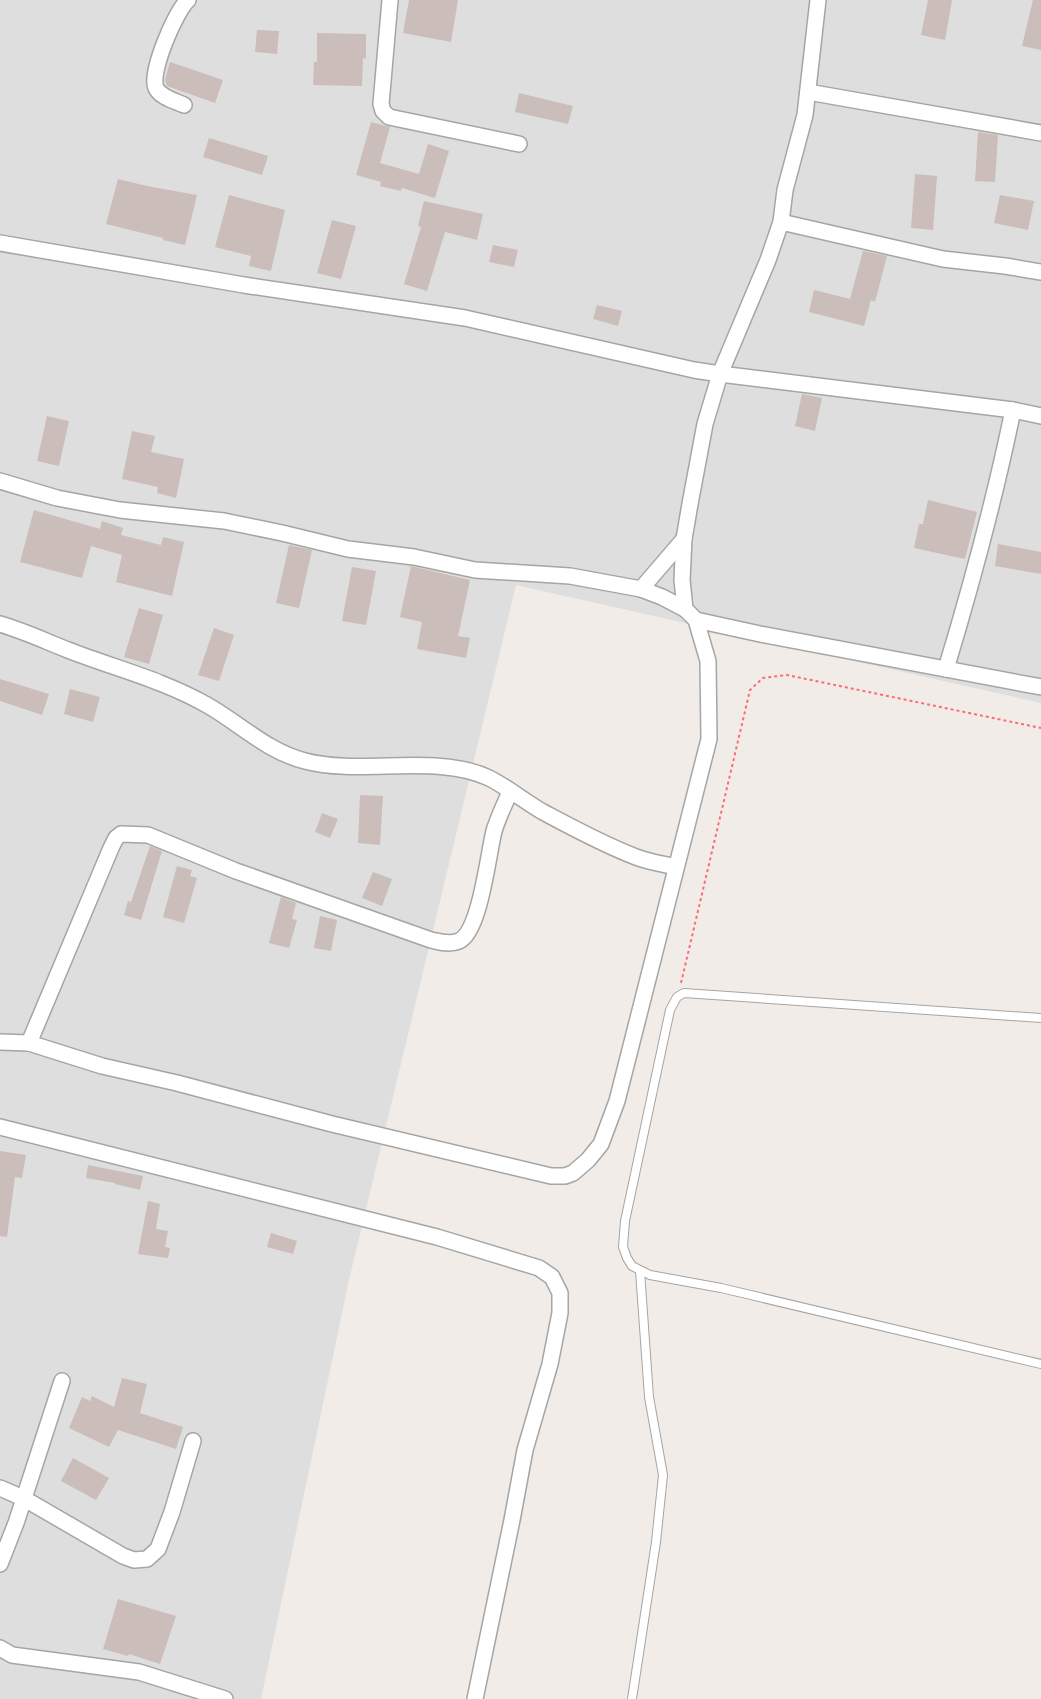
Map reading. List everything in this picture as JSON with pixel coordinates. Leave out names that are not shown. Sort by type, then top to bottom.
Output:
[{"type":"street","points":[[184,105],[161,95],[155,88],[154,79],[165,44],[179,12],[188,0]]},
{"type":"street","points":[[390,0],[381,104],[383,111],[389,117],[519,144]]},
{"type":"street","points":[[0,1042],[30,1043],[102,1066],[551,1176],[566,1176],[573,1173],[601,1144],[617,1101],[709,739],[708,661],[690,615],[682,580],[684,539],[705,424],[720,374],[760,280],[781,222],[785,190],[805,115],[818,0]]},
{"type":"street","points":[[808,92],[1041,133]]},
{"type":"street","points":[[781,222],[943,259],[1041,272]]},
{"type":"street","points":[[0,243],[255,287],[465,318],[694,370],[1013,410],[1041,416]]},
{"type":"street","points":[[946,669],[976,570],[998,483],[1013,410]]},
{"type":"street","points":[[0,481],[57,498],[120,510],[224,522],[282,532],[348,549],[414,557],[475,570],[570,576],[641,589],[662,597],[690,615],[760,634],[1041,687]]},
{"type":"street","points":[[641,589],[684,539]]},
{"type":"street","points":[[0,624],[181,691],[302,761],[324,765],[431,767],[462,770],[488,778],[543,812],[628,854],[676,867]]},
{"type":"street","points":[[30,1043],[111,848],[121,834],[148,835],[236,871],[431,940],[449,943],[458,942],[472,927],[494,832],[510,792]]},
{"type":"street","points":[[0,1127],[437,1237],[539,1268],[552,1277],[560,1293],[558,1323],[550,1364],[525,1450],[475,1699]]},
{"type":"street","points":[[0,1563],[62,1381]]},
{"type":"street","points":[[0,1488],[23,1498],[123,1556],[134,1560],[147,1559],[158,1550],[193,1441]]},
{"type":"street","points":[[0,1648],[12,1655],[139,1672],[225,1699]]},
{"type":"lane","points":[[1041,1018],[684,993],[677,997],[670,1010],[625,1221],[623,1247],[632,1266],[650,1275],[721,1288],[1041,1364]]},
{"type":"lane","points":[[632,1699],[656,1542],[663,1475],[649,1397],[640,1271]]},
{"type":"path","points":[[677,997],[750,690],[763,678],[787,675],[1041,728]]},
{"type":"shaded area","points":[[0,0],[1041,0],[1041,703],[516,585],[349,1280],[261,1699],[0,1699]]},
{"type":"building","points":[[409,0],[458,0],[451,42],[403,33]]},
{"type":"building","points":[[928,0],[952,0],[945,40],[921,35]]},
{"type":"building","points":[[1033,0],[1041,0],[1041,50],[1022,46]]},
{"type":"building","points":[[257,30],[279,31],[277,54],[255,52]]},
{"type":"building","points":[[317,33],[366,34],[366,59],[363,58],[362,86],[313,85],[314,62],[317,62]]},
{"type":"building","points":[[170,62],[223,80],[215,103],[167,86],[165,80]]},
{"type":"building","points":[[519,93],[573,106],[568,124],[515,112]]},
{"type":"building","points":[[371,122],[390,127],[380,163],[419,174],[428,144],[449,151],[435,198],[402,188],[401,191],[380,186],[381,182],[356,175]]},
{"type":"building","points":[[978,132],[998,135],[995,182],[975,181]]},
{"type":"building","points":[[209,138],[268,156],[262,175],[203,157]]},
{"type":"building","points":[[915,174],[937,176],[933,230],[911,228]]},
{"type":"building","points":[[118,179],[197,195],[185,245],[106,224]]},
{"type":"building","points":[[229,195],[285,210],[271,271],[249,266],[251,256],[215,247]]},
{"type":"building","points":[[1000,195],[1034,201],[1028,230],[994,223]]},
{"type":"building","points":[[424,201],[483,214],[477,240],[445,232],[427,291],[404,284],[421,227],[418,226]]},
{"type":"building","points":[[332,220],[356,226],[341,279],[317,273]]},
{"type":"building","points":[[493,245],[518,250],[514,267],[489,262]]},
{"type":"building","points":[[863,251],[887,256],[875,302],[871,300],[864,326],[809,312],[814,290],[850,299]]},
{"type":"building","points":[[597,305],[622,311],[618,326],[593,319]]},
{"type":"building","points":[[802,394],[822,398],[815,431],[795,426]]},
{"type":"building","points":[[47,416],[69,421],[59,466],[37,461]]},
{"type":"building","points":[[132,431],[155,436],[151,452],[184,459],[176,498],[157,493],[158,487],[122,479]]},
{"type":"building","points":[[928,500],[977,512],[965,559],[914,548],[919,524],[923,524]]},
{"type":"building","points":[[34,510],[100,529],[102,521],[123,528],[121,535],[161,545],[163,537],[184,542],[172,596],[116,582],[122,555],[91,546],[82,578],[20,562]]},
{"type":"building","points":[[998,544],[1041,552],[1041,574],[995,566]]},
{"type":"building","points":[[289,545],[312,550],[299,608],[276,603]]},
{"type":"building","points":[[411,566],[470,580],[458,636],[470,638],[466,658],[417,649],[422,622],[400,617]]},
{"type":"building","points":[[352,567],[376,571],[366,625],[342,621]]},
{"type":"building","points":[[139,608],[163,615],[149,664],[124,657]]},
{"type":"building","points":[[214,628],[234,635],[219,681],[198,675]]},
{"type":"building","points":[[0,679],[49,694],[42,715],[0,701]]},
{"type":"building","points":[[70,689],[100,697],[93,722],[64,714]]},
{"type":"building","points":[[360,795],[383,796],[380,845],[358,843]]},
{"type":"building","points":[[322,813],[338,819],[330,838],[315,832]]},
{"type":"building","points":[[150,846],[162,851],[141,920],[124,915],[128,901],[131,902]]},
{"type":"building","points":[[177,866],[192,870],[190,876],[197,878],[184,923],[163,917]]},
{"type":"building","points":[[373,872],[392,879],[382,906],[362,898]]},
{"type":"building","points":[[281,897],[296,903],[292,919],[297,920],[289,948],[269,943]]},
{"type":"building","points":[[320,916],[337,920],[331,951],[314,948]]},
{"type":"building","points":[[0,1151],[26,1155],[22,1178],[15,1177],[7,1237],[0,1236]]},
{"type":"building","points":[[88,1165],[143,1176],[140,1190],[86,1178]]},
{"type":"building","points":[[148,1201],[160,1204],[156,1229],[168,1231],[165,1247],[170,1248],[168,1258],[138,1254]]},
{"type":"building","points":[[271,1233],[297,1241],[293,1254],[267,1247]]},
{"type":"building","points":[[122,1378],[147,1384],[140,1413],[183,1427],[176,1449],[118,1430],[109,1447],[69,1428],[82,1397],[90,1401],[92,1396],[114,1407]]},
{"type":"building","points":[[73,1458],[109,1478],[96,1500],[61,1481]]},
{"type":"building","points":[[118,1599],[176,1616],[160,1664],[103,1649]]}]
